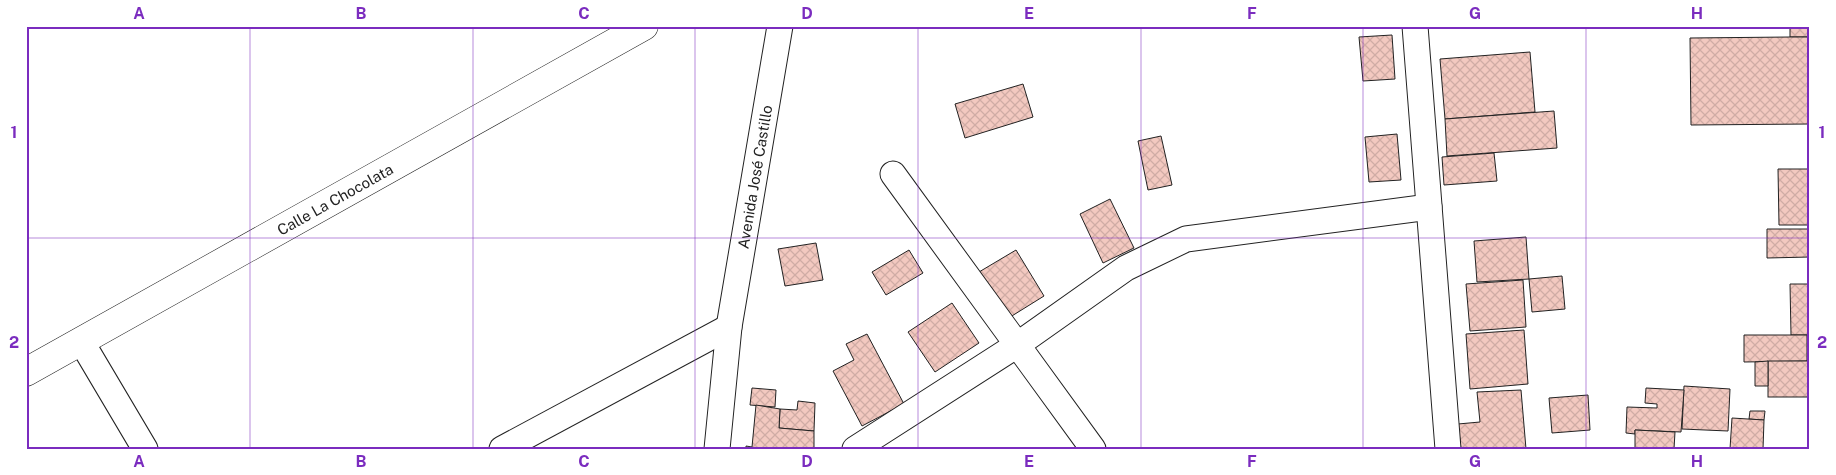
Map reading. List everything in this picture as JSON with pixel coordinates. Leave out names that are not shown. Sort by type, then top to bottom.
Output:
[{"type":"street","name":"Calle La Chocolata","points":[[26,372],[644,26]]},
{"type":"street","name":"Avenida José Castillo","points":[[717,449],[730,327],[780,26]]},
{"type":"street","points":[[1415,26],[1448,449]]},
{"type":"street","points":[[893,174],[1093,449]]},
{"type":"street","points":[[855,449],[1017,345],[1126,268],[1186,239],[1430,207]]},
{"type":"street","points":[[502,449],[730,327]]},
{"type":"street","points":[[81,341],[145,449]]},
{"type":"building","points":[[1790,26],[1810,26],[1810,37],[1790,37]]},
{"type":"building","points":[[1392,35],[1395,79],[1363,81],[1359,37]]},
{"type":"building","points":[[1810,37],[1810,124],[1691,125],[1690,38]]},
{"type":"building","points":[[1530,52],[1535,112],[1445,119],[1440,59]]},
{"type":"building","points":[[1023,84],[1033,117],[965,138],[955,104]]},
{"type":"building","points":[[1554,111],[1557,148],[1447,156],[1445,119]]},
{"type":"building","points":[[1397,134],[1401,180],[1369,182],[1365,137]]},
{"type":"building","points":[[1161,136],[1172,185],[1148,190],[1138,141]]},
{"type":"building","points":[[1494,153],[1497,181],[1444,185],[1442,157]]},
{"type":"building","points":[[1778,169],[1810,169],[1810,225],[1779,225]]},
{"type":"building","points":[[1110,199],[1134,248],[1103,263],[1080,214]]},
{"type":"building","points":[[1767,229],[1810,229],[1810,257],[1767,258]]},
{"type":"building","points":[[1526,237],[1529,279],[1477,282],[1474,241]]},
{"type":"building","points":[[816,243],[823,280],[785,286],[778,249]]},
{"type":"building","points":[[909,250],[923,273],[886,295],[872,272]]},
{"type":"building","points":[[1016,250],[1044,296],[1007,319],[979,272]]},
{"type":"building","points":[[1562,276],[1565,309],[1532,312],[1529,279]]},
{"type":"building","points":[[1523,280],[1526,327],[1470,331],[1466,284]]},
{"type":"building","points":[[1790,284],[1810,284],[1810,335],[1791,335]]},
{"type":"building","points":[[952,303],[979,343],[935,372],[908,332]]},
{"type":"building","points":[[1524,330],[1528,384],[1470,389],[1466,334]]},
{"type":"building","points":[[867,334],[904,404],[862,426],[833,371],[854,360],[846,344]]},
{"type":"building","points":[[1744,335],[1807,335],[1807,361],[1744,362]]},
{"type":"building","points":[[1768,361],[1810,361],[1810,397],[1768,397]]},
{"type":"building","points":[[1768,361],[1768,386],[1755,386],[1755,362]]},
{"type":"building","points":[[1684,386],[1730,389],[1728,431],[1682,429]]},
{"type":"building","points":[[752,388],[776,390],[775,407],[750,405]]},
{"type":"building","points":[[1646,388],[1684,390],[1681,432],[1635,430],[1635,434],[1626,433],[1627,407],[1657,408],[1657,404],[1645,403]]},
{"type":"building","points":[[1521,390],[1526,449],[1461,449],[1458,424],[1480,422],[1477,392]]},
{"type":"building","points":[[1588,395],[1590,430],[1552,433],[1549,398]]},
{"type":"building","points":[[798,401],[815,403],[814,431],[779,428],[780,409],[797,410]]},
{"type":"building","points":[[756,405],[780,409],[779,428],[814,431],[814,449],[746,449],[746,446],[752,447]]},
{"type":"building","points":[[1750,411],[1765,411],[1764,420],[1749,419]]},
{"type":"building","points":[[1732,418],[1764,420],[1763,449],[1730,449]]},
{"type":"building","points":[[1635,430],[1675,432],[1674,449],[1635,449]]}]
